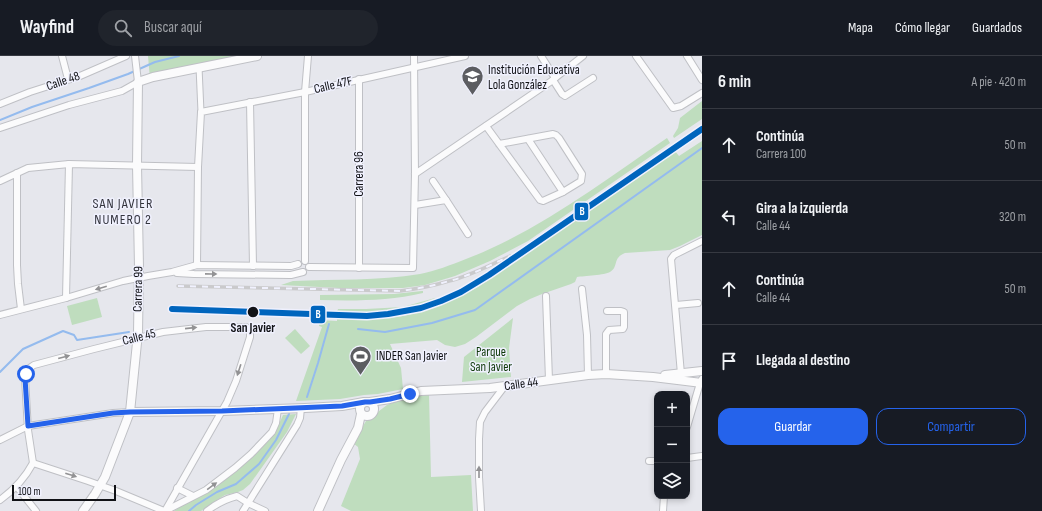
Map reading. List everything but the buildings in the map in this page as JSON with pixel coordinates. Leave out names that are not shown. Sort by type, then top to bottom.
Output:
[{"type":"street","points":[[62,56],[68,80]]},
{"type":"street","name":"Calle 48","points":[[0,104],[30,92],[68,80],[126,56]]},
{"type":"street","points":[[0,128],[122,91],[138,81],[257,56]]},
{"type":"street","points":[[308,56],[305,92],[305,261],[309,267]]},
{"type":"street","points":[[309,267],[413,268],[415,204],[414,56]]},
{"type":"street","name":"Calle 47F","points":[[201,112],[305,92],[464,56]]},
{"type":"street","points":[[541,56],[562,94],[565,96],[594,78]]},
{"type":"street","points":[[415,174],[554,79],[582,56]]},
{"type":"street","points":[[636,56],[673,108],[681,106],[702,93]]},
{"type":"street","points":[[687,56],[702,80]]},
{"type":"street","name":"Carrera 99","points":[[83,511],[100,485],[130,412],[137,338],[138,278],[138,81],[135,57]]},
{"type":"street","points":[[197,265],[198,167],[201,112],[199,67]]},
{"type":"street","name":"Carrera 96","points":[[359,268],[360,79]]},
{"type":"street","points":[[250,102],[253,266]]},
{"type":"street","points":[[486,126],[499,144],[540,200],[543,201],[563,192],[581,181],[582,174],[556,135],[553,134],[499,144]]},
{"type":"street","points":[[528,138],[563,192]]},
{"type":"street","points":[[0,181],[28,168],[69,164],[198,167]]},
{"type":"street","points":[[66,298],[69,164]]},
{"type":"street","points":[[17,173],[17,265],[21,309]]},
{"type":"street","points":[[433,181],[468,234]]},
{"type":"street","points":[[415,204],[446,200]]},
{"type":"street","points":[[681,374],[671,259],[674,255],[702,241]]},
{"type":"street","points":[[0,315],[123,281],[172,272],[197,265],[291,266],[298,264],[301,261],[305,261]]},
{"type":"street","points":[[298,264],[298,268],[301,272],[303,272]]},
{"type":"street","points":[[172,272],[194,274],[291,275],[307,271],[309,267]]},
{"type":"street","points":[[582,289],[587,335],[588,375]]},
{"type":"street","points":[[546,296],[549,380]]},
{"type":"street","points":[[676,305],[698,303]]},
{"type":"street","points":[[606,374],[606,334],[609,330],[622,329],[624,327],[624,312],[607,311]]},
{"type":"street","name":"Calle 45","points":[[28,426],[25,378],[28,369],[34,365],[163,332],[206,327],[246,327],[251,333],[236,381],[222,411]]},
{"type":"street","name":"Calle 44","points":[[653,377],[702,371]]},
{"type":"street","name":"Calle 44","points":[[0,440],[28,426],[113,413],[222,411],[342,406],[390,399],[421,391],[490,388],[606,374],[701,382]]},
{"type":"street","points":[[690,417],[701,382]]},
{"type":"street","points":[[480,511],[478,477],[480,422],[485,412],[504,386]]},
{"type":"street","name":"Calle 44","points":[[342,406],[366,413],[390,399]]},
{"type":"street","points":[[318,511],[341,460],[366,413],[374,407],[367,402],[360,405],[366,413]]},
{"type":"street","points":[[243,511],[297,425],[300,418],[301,408]]},
{"type":"street","points":[[34,463],[100,485],[165,511],[206,490],[251,454],[272,432],[276,423],[278,409]]},
{"type":"street","points":[[165,511],[222,411]]},
{"type":"street","points":[[0,500],[17,487],[34,463],[28,426]]},
{"type":"street","points":[[690,458],[702,456]]},
{"type":"street","points":[[649,461],[654,461]]},
{"type":"street","points":[[17,487],[36,511]]},
{"type":"street","points":[[177,488],[193,496]]},
{"type":"street","points":[[207,511],[228,498],[237,496],[265,511]]},
{"type":"street","points":[[663,511],[664,499]]},
{"type":"green space","points":[[148,56],[248,56],[150,79]]},
{"type":"green space","points":[[702,101],[702,119],[674,138],[673,136],[678,128],[680,118]]},
{"type":"green space","points":[[667,138],[670,143],[528,241],[490,261],[455,276],[425,285],[403,288],[339,288],[281,285],[293,281],[372,279],[420,274],[437,270],[492,248],[518,235],[570,204]]},
{"type":"green space","points":[[702,141],[702,235],[670,250],[625,253],[618,257],[613,270],[610,272],[599,275],[577,277],[575,282],[571,284],[530,299],[517,306],[465,344],[455,347],[445,345],[437,340],[390,344],[401,368],[403,389],[340,399],[296,401],[322,327],[319,326],[319,320],[337,321],[337,319],[403,316],[432,308],[460,296],[478,287],[675,151],[679,156]]},
{"type":"green space","points":[[423,291],[423,293],[410,296],[384,299],[320,300],[320,295],[394,294]]},
{"type":"green space","points":[[97,298],[102,317],[72,325],[67,306]]},
{"type":"green space","points":[[435,298],[437,299],[413,308],[388,312],[337,312],[338,309],[403,307]]},
{"type":"green space","name":"Parque San Javier","points":[[513,318],[509,348],[511,377],[462,382],[464,357]]},
{"type":"green space","points":[[295,329],[310,346],[301,354],[285,338]]},
{"type":"green space","points":[[429,394],[431,477],[471,475],[473,511],[351,511],[341,506],[360,459],[358,447],[353,443],[366,421],[387,405],[397,401]]},
{"type":"green space","points":[[296,414],[287,432],[250,484],[243,490],[225,495],[201,511],[174,511],[237,470],[256,454],[275,433],[283,415]]},
{"type":"waterway","points":[[0,120],[32,107],[128,74],[155,62],[179,56]]},
{"type":"waterway","points":[[358,329],[385,332],[432,323],[475,310],[702,148]]},
{"type":"waterway","points":[[307,397],[329,324]]},
{"type":"waterway","points":[[0,372],[23,349],[63,331],[74,335],[77,340],[129,332]]},
{"type":"waterway","points":[[189,511],[217,492],[236,484],[259,464],[276,440],[289,414]]},
{"type":"railway","points":[[178,286],[400,291],[431,286],[457,279],[510,256]]},
{"type":"transit line","name":"B","points":[[172,309],[367,316],[421,308],[461,292],[489,275],[702,129]]},
{"type":"place","name":"Institución Educativa Lola González","points":[[472,96]]},
{"type":"place","name":"San Javier","points":[[253,312]]},
{"type":"place","name":"INDER San Javier","points":[[360,376]]},
{"type":"district","name":"SAN JAVIER NUMERO 2","points":[[123,212]]},
{"type":"route","points":[[26,374],[28,426],[113,413],[222,411],[342,406],[390,399],[410,394]]}]
